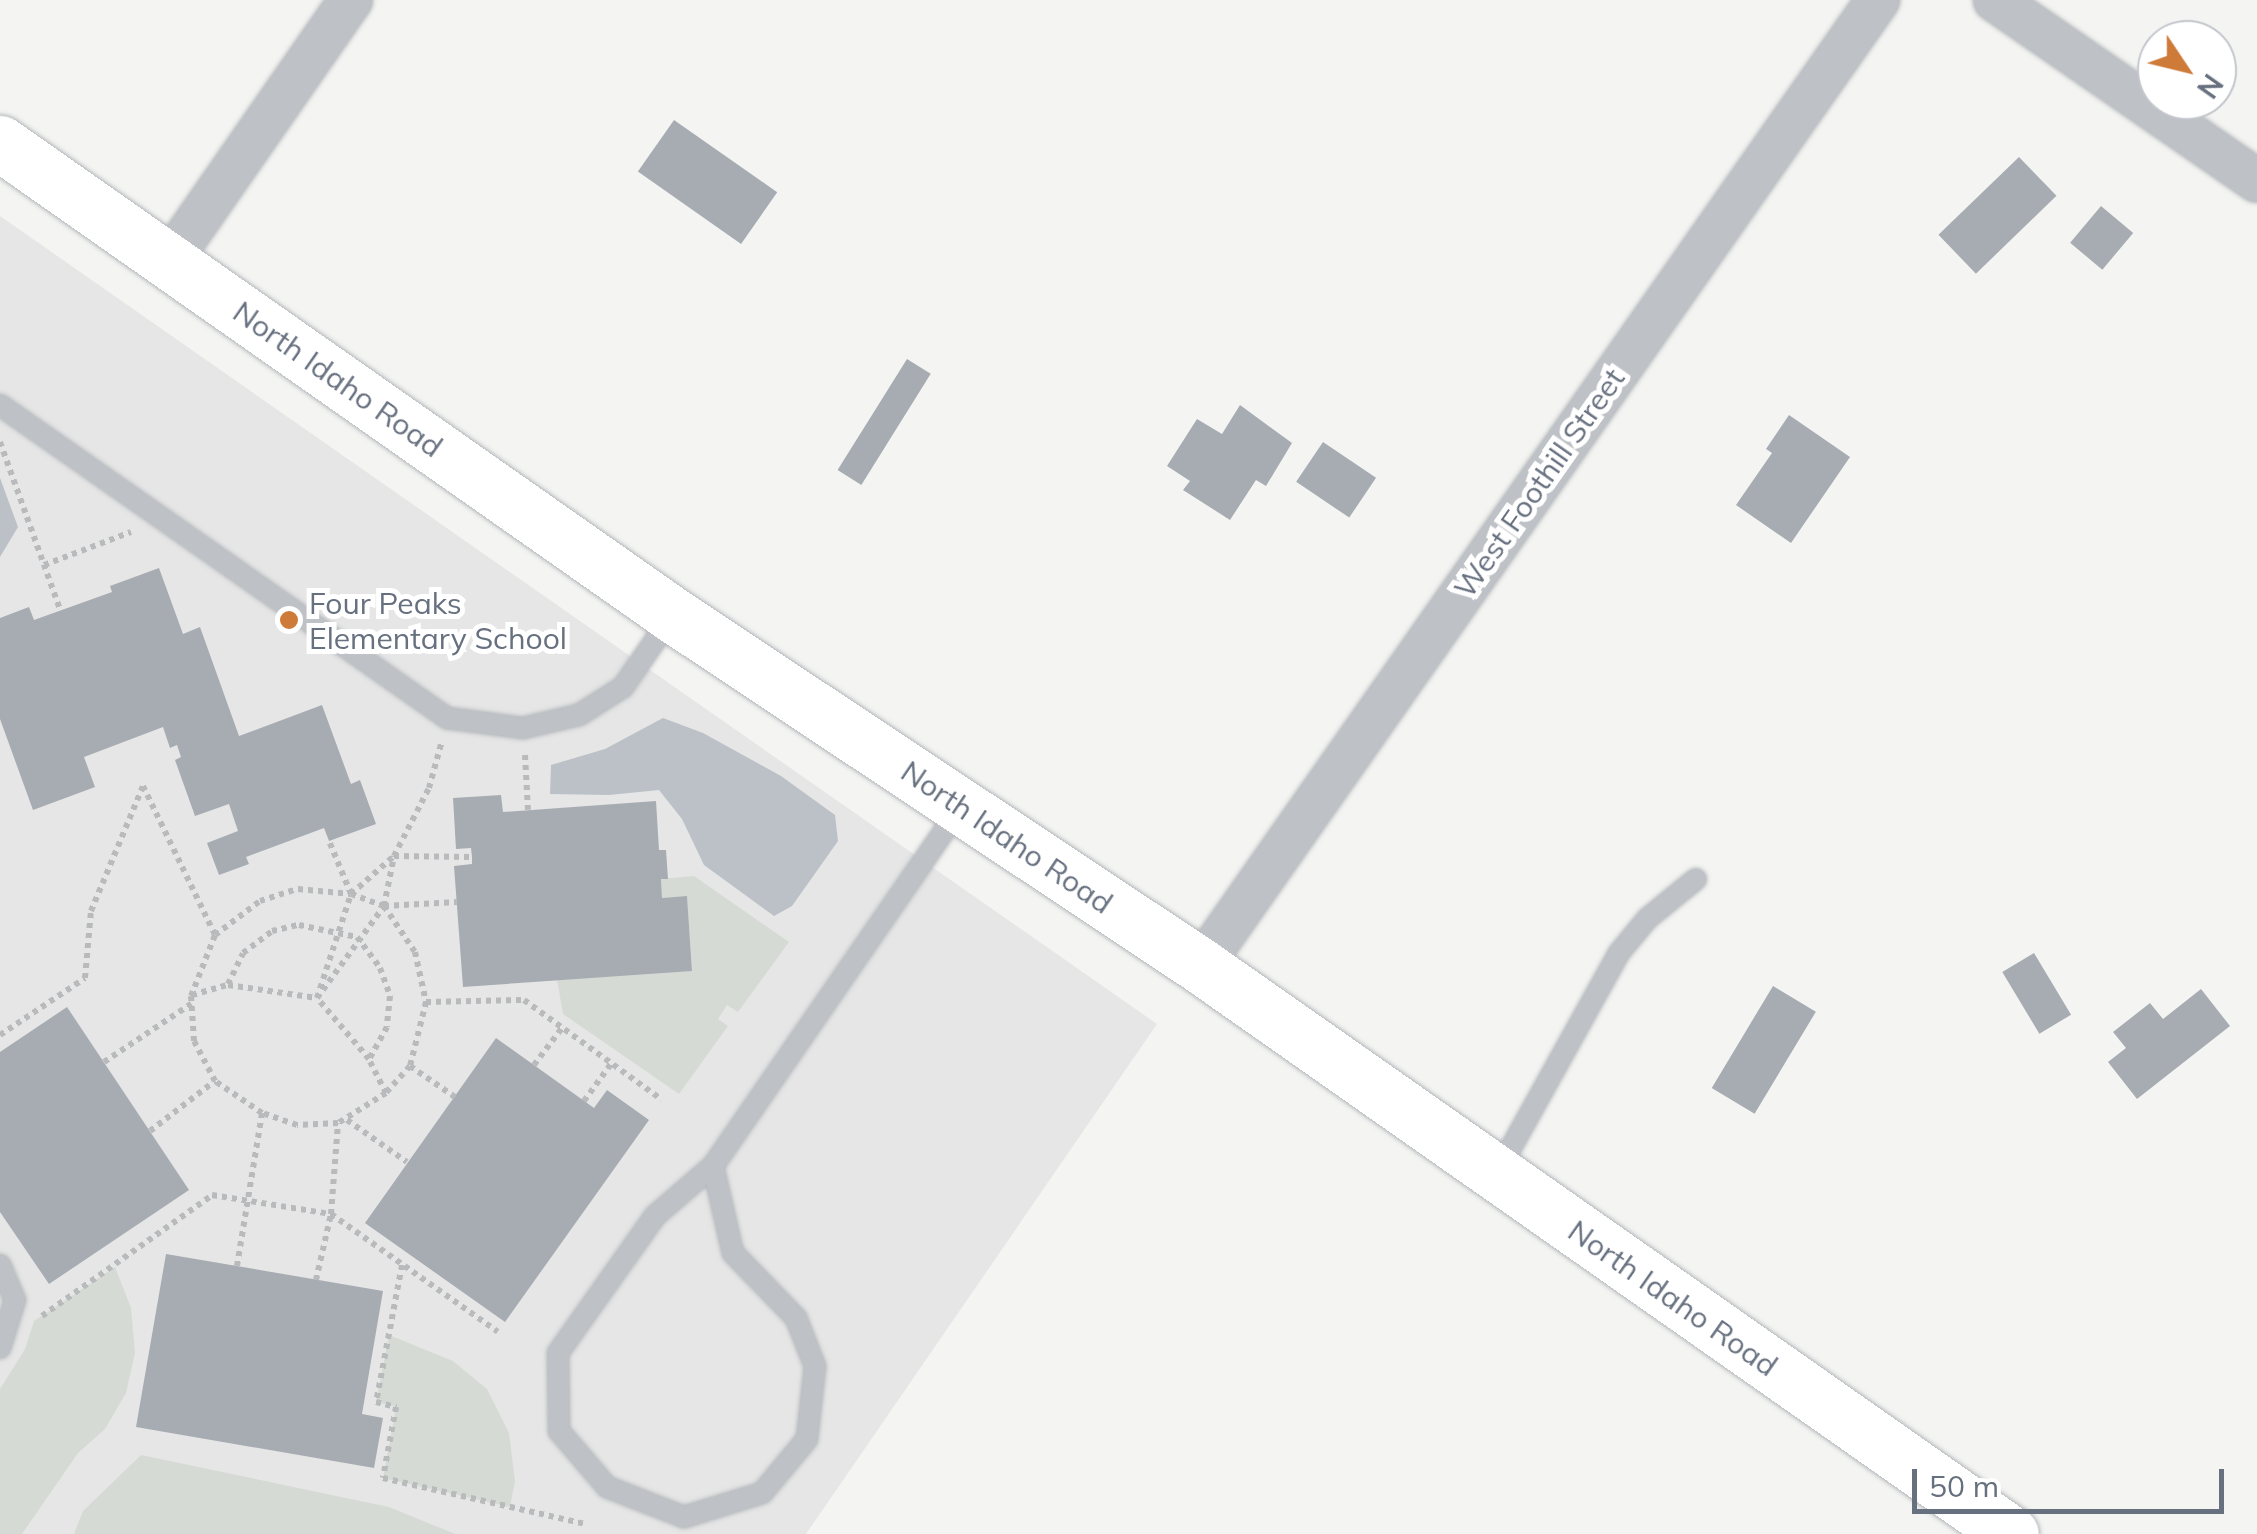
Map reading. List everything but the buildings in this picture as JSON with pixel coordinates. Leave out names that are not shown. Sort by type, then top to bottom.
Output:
[{"type":"street","points":[[170,260],[351,0]]},
{"type":"street","name":"West Foothill Street","points":[[1201,966],[1878,0]]},
{"type":"street","points":[[1995,0],[2257,180]]},
{"type":"street","name":"North Idaho Road","points":[[0,144],[673,615],[1201,966],[2011,1534]]},
{"type":"lane","points":[[0,405],[448,718],[523,728],[579,715],[622,687],[673,615]]},
{"type":"lane","points":[[712,1166],[733,1254],[796,1318],[814,1366],[808,1439],[762,1493],[684,1517],[607,1486],[558,1430],[558,1353],[655,1216],[712,1166],[962,806]]},
{"type":"lane","points":[[1496,1174],[1619,953],[1647,919],[1696,879]]},
{"type":"lane","points":[[0,1265],[15,1300],[0,1348]]},
{"type":"path","points":[[0,441],[60,610]]},
{"type":"path","points":[[44,566],[163,519]]},
{"type":"path","points":[[317,998],[384,906],[394,856],[429,788],[448,718]]},
{"type":"path","points":[[523,728],[528,810]]},
{"type":"path","points":[[0,1036],[84,978],[91,912],[143,786],[215,935]]},
{"type":"path","points":[[328,841],[351,894]]},
{"type":"path","points":[[317,998],[351,894],[394,856],[472,857]]},
{"type":"path","points":[[384,906],[414,952],[426,1002],[410,1066],[386,1093],[342,1122],[298,1124],[262,1113],[214,1081],[194,1041],[191,999],[215,935],[260,901],[298,890],[351,894],[384,906],[457,902]]},
{"type":"path","points":[[228,985],[243,953],[272,931],[299,926],[357,938],[380,968],[390,996],[387,1027],[369,1060]]},
{"type":"path","points":[[104,1062],[191,999],[228,985],[317,998],[369,1060],[386,1093]]},
{"type":"path","points":[[426,1002],[524,1000],[662,1100]]},
{"type":"path","points":[[534,1065],[562,1028]]},
{"type":"path","points":[[584,1100],[611,1064]]},
{"type":"path","points":[[410,1066],[455,1096]]},
{"type":"path","points":[[150,1131],[214,1081]]},
{"type":"path","points":[[237,1266],[262,1113]]},
{"type":"path","points":[[342,1122],[407,1162]]},
{"type":"path","points":[[316,1280],[331,1214],[342,1122]]},
{"type":"path","points":[[34,1320],[212,1195],[331,1214],[498,1332]]},
{"type":"path","points":[[402,1265],[376,1402],[396,1407],[383,1478],[586,1524]]},
{"type":"shaded area","name":"Four Peaks Elementary School","points":[[0,216],[1157,1024],[806,1534],[0,1534]]},
{"type":"shaded area","points":[[0,478],[18,527],[0,557]]},
{"type":"shaded area","points":[[663,718],[703,733],[781,776],[835,815],[838,841],[792,906],[774,916],[704,865],[682,819],[659,790],[609,795],[550,794],[551,765],[605,749]]},
{"type":"shaded area","points":[[694,876],[789,942],[738,1012],[727,1005],[718,1019],[728,1026],[679,1094],[563,1014],[557,980],[692,970],[687,897],[662,898],[661,879]]},
{"type":"shaded area","points":[[115,1267],[131,1308],[135,1353],[126,1393],[105,1429],[78,1453],[22,1534],[0,1534],[0,1389],[25,1349],[34,1321]]},
{"type":"shaded area","points":[[389,1335],[453,1361],[487,1389],[509,1433],[515,1481],[510,1507],[383,1478],[396,1407],[376,1402]]},
{"type":"shaded area","points":[[141,1455],[389,1507],[455,1534],[74,1534],[83,1511]]},
{"type":"place","name":"Four Peaks Elementary School","points":[[289,620]]}]
